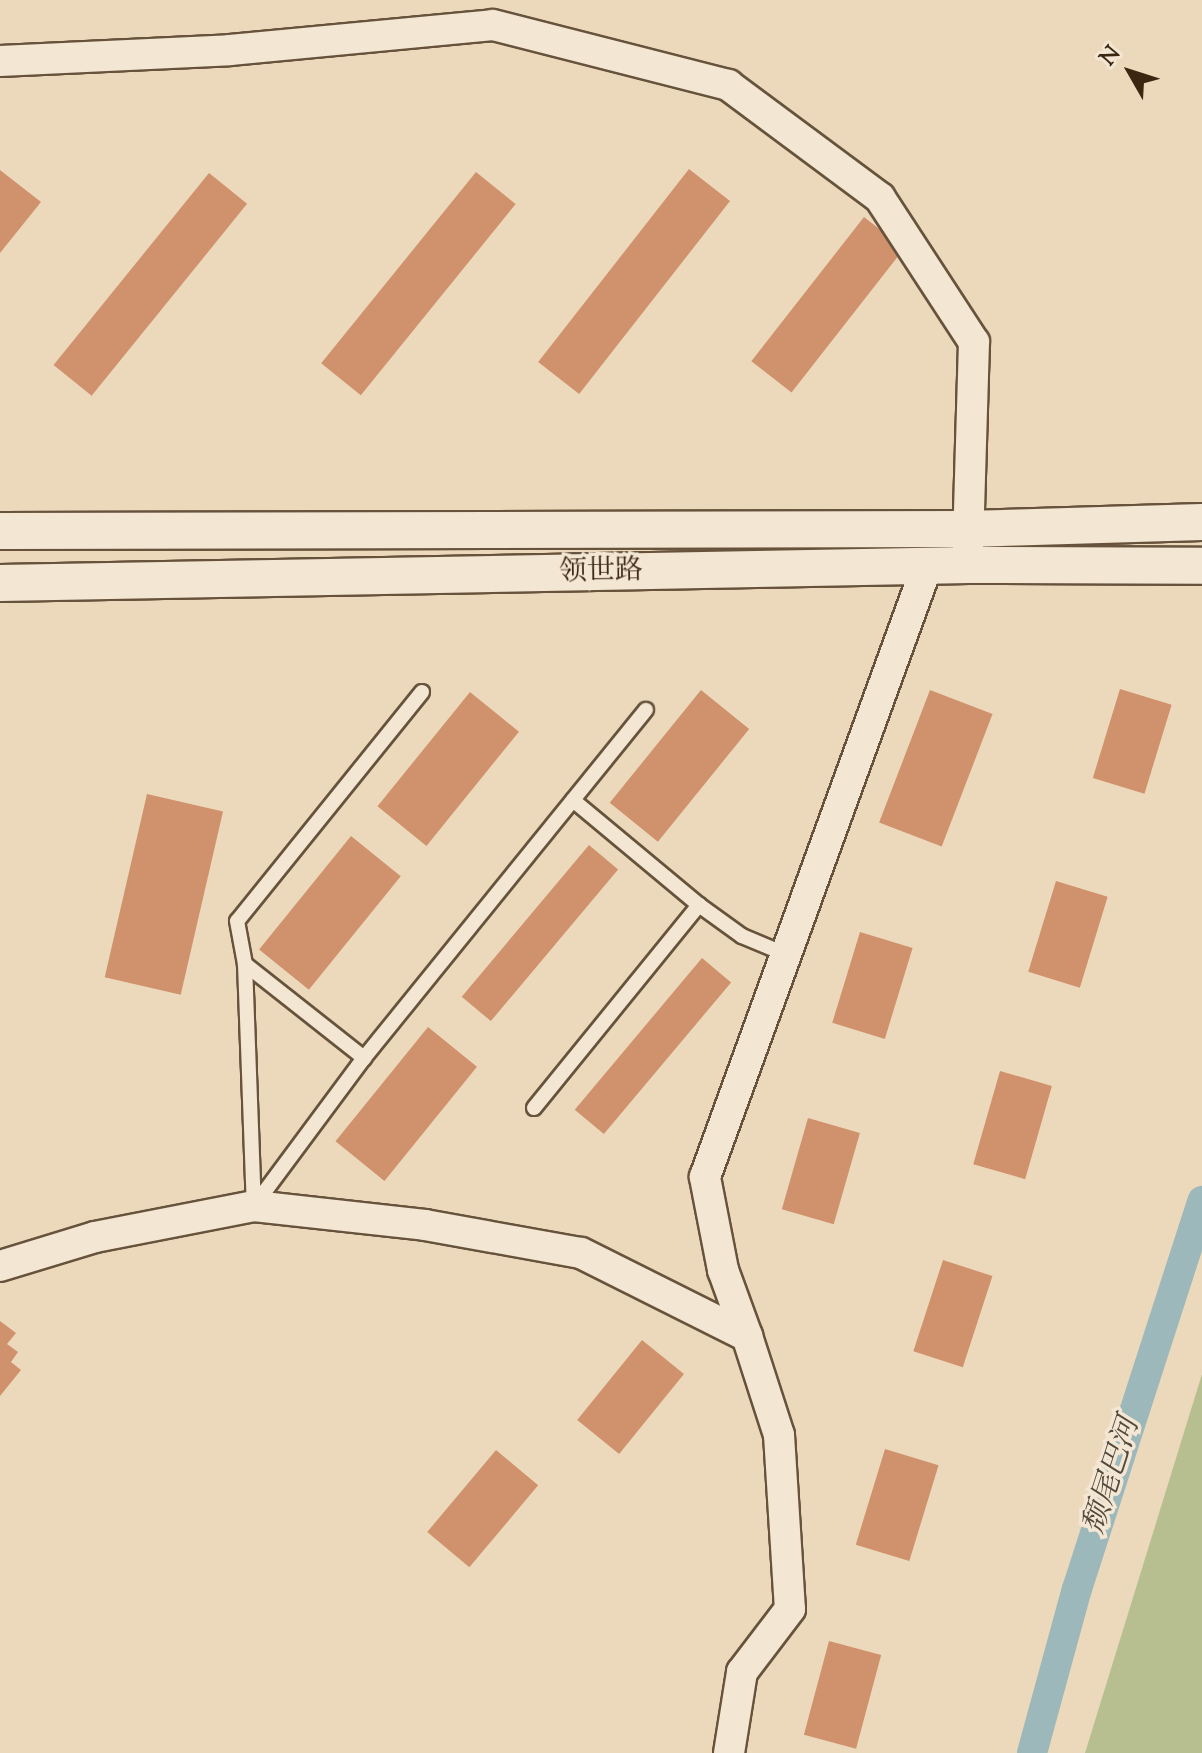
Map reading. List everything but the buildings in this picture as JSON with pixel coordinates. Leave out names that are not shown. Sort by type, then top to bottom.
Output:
[{"type":"street","points":[[0,61],[230,50],[493,25],[728,85],[880,198],[974,342],[969,565]]},
{"type":"street","name":"领世路","points":[[0,531],[968,529],[1202,522]]},
{"type":"street","name":"领世路","points":[[0,583],[969,565],[1202,566]]},
{"type":"street","points":[[729,1753],[742,1672],[790,1609],[779,1435],[723,1270],[705,1177],[927,566]]},
{"type":"street","points":[[0,1266],[95,1237],[254,1206],[425,1225],[581,1253],[747,1336]]},
{"type":"lane","points":[[254,1206],[245,964],[237,921],[422,692]]},
{"type":"lane","points":[[254,1206],[364,1058],[646,710]]},
{"type":"lane","points":[[573,800],[699,905],[742,936],[785,954]]},
{"type":"lane","points":[[534,1108],[699,905]]},
{"type":"lane","points":[[245,964],[364,1058]]},
{"type":"green space","points":[[1202,1374],[1202,1753],[1085,1753]]},
{"type":"waterway","name":"颓尾巴河","points":[[1032,1753],[1077,1589],[1202,1201]]}]
